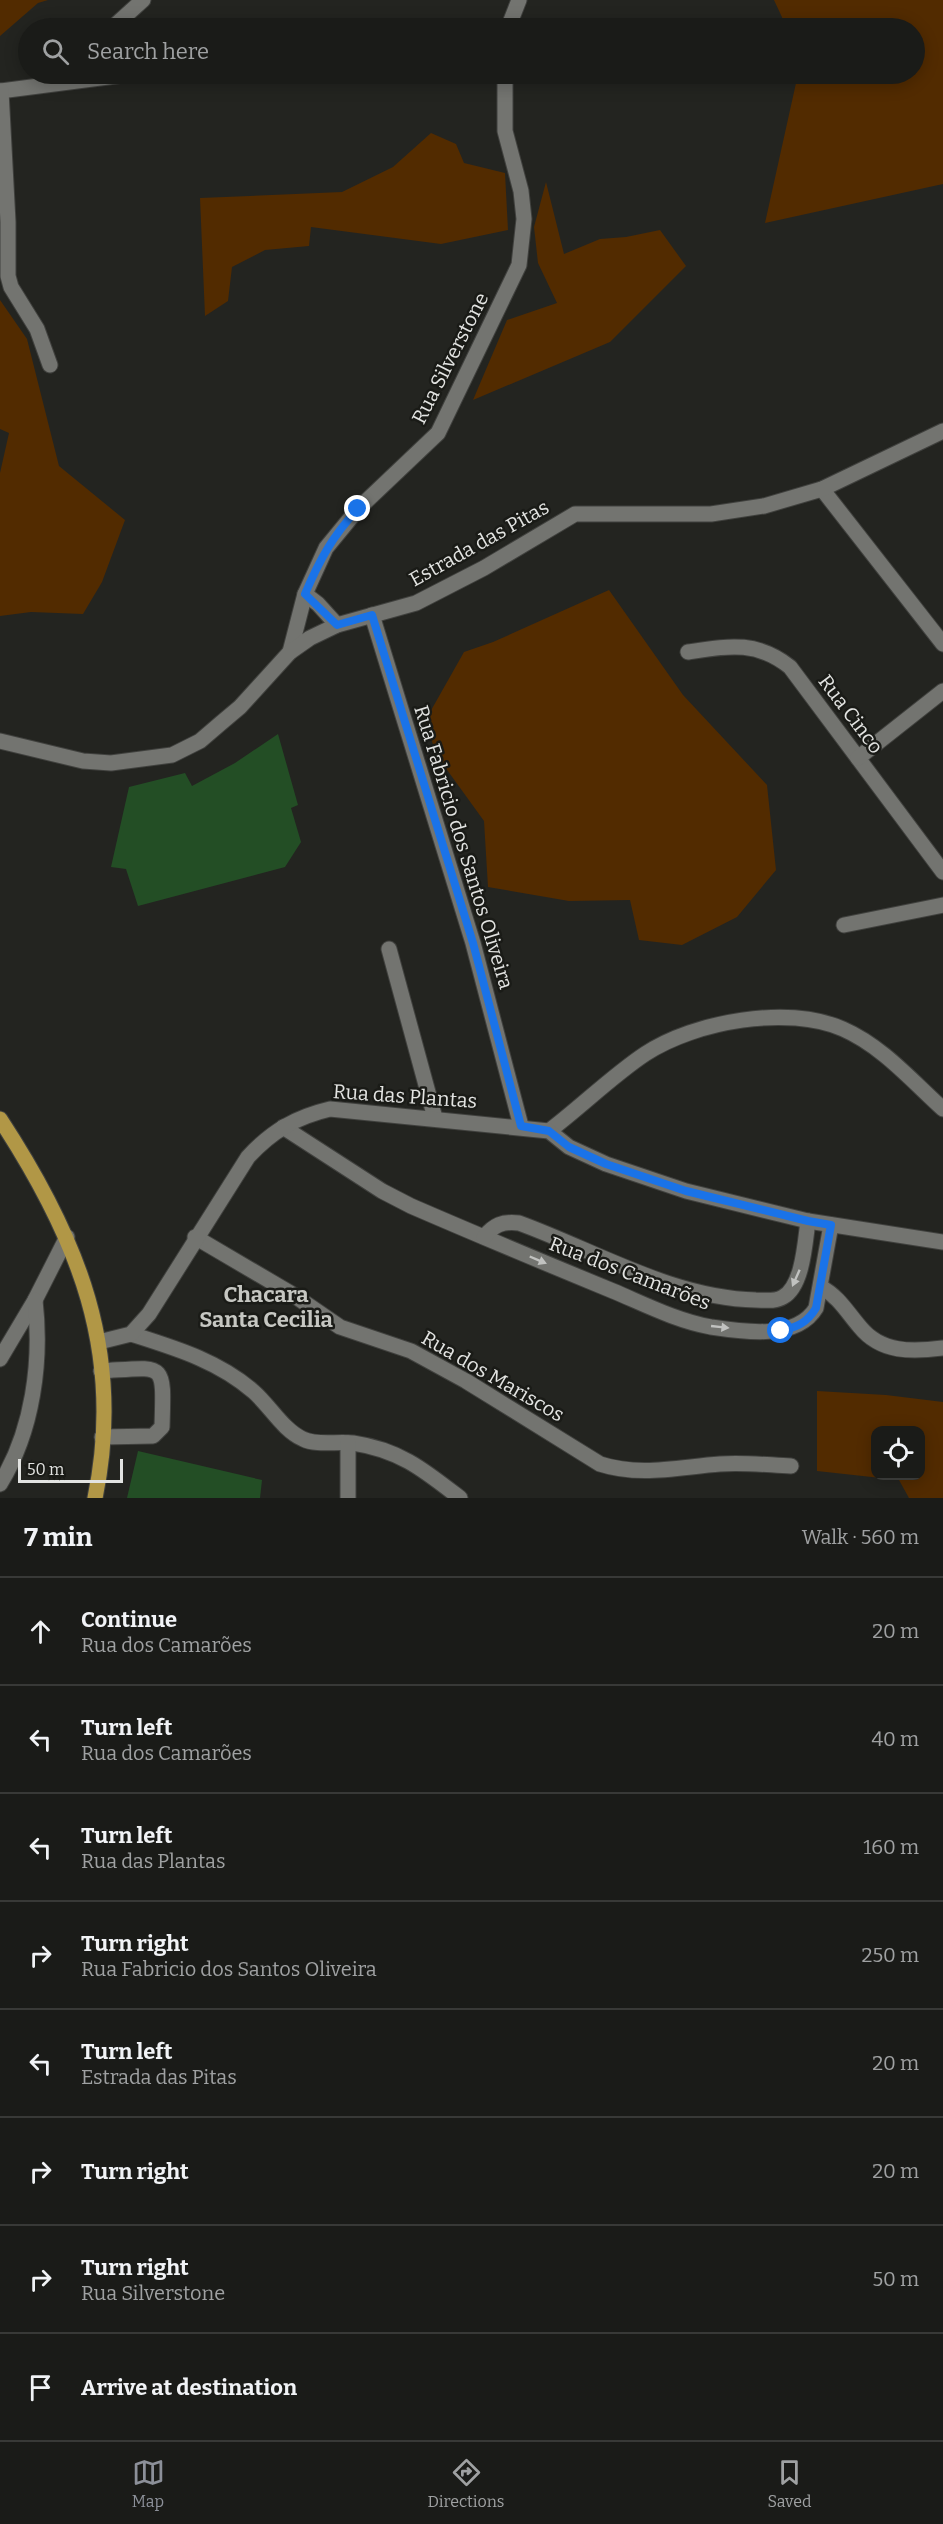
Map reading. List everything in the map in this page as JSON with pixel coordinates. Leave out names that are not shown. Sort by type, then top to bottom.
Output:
[{"type":"main road","points":[[0,1119],[48,1196],[67,1237],[99,1342],[102,1437],[95,1498]]},
{"type":"street","points":[[123,18],[143,0]]},
{"type":"street","points":[[512,18],[519,0]]},
{"type":"street","points":[[40,84],[1,91],[8,199],[8,276],[11,287],[37,329],[50,365]]},
{"type":"street","name":"Rua Silverstone","points":[[290,652],[305,594],[326,548],[338,530],[438,434],[519,265],[524,219],[521,191],[505,131],[505,84]]},
{"type":"street","name":"Estrada das Pitas","points":[[1,744],[83,761],[111,763],[172,755],[200,741],[240,707],[290,652],[310,638],[337,625],[416,603],[484,568],[575,514],[711,513],[764,506],[822,489],[943,431]]},
{"type":"street","points":[[822,489],[943,644]]},
{"type":"street","points":[[305,594],[337,625]]},
{"type":"street","name":"Rua Fabricio dos Santos Oliveira","points":[[372,615],[473,943],[521,1126]]},
{"type":"street","name":"Rua Cinco","points":[[688,652],[728,646],[757,648],[776,656],[790,667],[943,872]]},
{"type":"street","points":[[858,758],[943,692]]},
{"type":"street","points":[[844,925],[943,905]]},
{"type":"street","points":[[389,949],[435,1118]]},
{"type":"street","points":[[549,1131],[647,1053],[723,1022],[760,1018],[819,1020],[844,1029],[875,1047],[943,1109]]},
{"type":"street","name":"Rua das Plantas","points":[[131,1334],[149,1314],[195,1237],[248,1157],[265,1139],[283,1127],[297,1119],[330,1109],[521,1126],[549,1131],[569,1147],[606,1164],[686,1191],[808,1221],[943,1242]]},
{"type":"street","name":"Rua dos Camarões","points":[[283,1127],[382,1191],[484,1237],[685,1320],[711,1327],[781,1331],[797,1327],[809,1319],[816,1308],[831,1225]]},
{"type":"street","name":"Rua dos Camarões","points":[[484,1237],[494,1226],[507,1221],[519,1223],[698,1293],[769,1300],[782,1298],[792,1287],[801,1267],[808,1221]]},
{"type":"street","points":[[0,1359],[35,1300],[67,1237]]},
{"type":"street","name":"Rua dos Mariscos","points":[[195,1237],[292,1294],[340,1327],[411,1351],[466,1380],[600,1464],[621,1471],[648,1472],[723,1464],[791,1466]]},
{"type":"street","points":[[820,1287],[832,1293],[861,1329],[883,1346],[900,1350],[943,1348]]},
{"type":"street","points":[[0,1484],[18,1449],[30,1401],[38,1349],[35,1300]]},
{"type":"street","points":[[99,1342],[131,1334],[188,1352],[221,1368],[254,1392],[291,1431],[304,1440],[348,1443],[384,1449],[414,1462],[460,1498]]},
{"type":"street","points":[[101,1371],[152,1368],[159,1373],[164,1383],[162,1427],[159,1432],[153,1436],[102,1437]]},
{"type":"street","points":[[348,1443],[348,1498]]},
{"type":"shaded area","points":[[0,0],[48,0],[38,3],[18,18],[0,36]]},
{"type":"shaded area","points":[[774,0],[943,0],[943,184],[765,223],[796,84],[925,84],[925,18],[782,18]]},
{"type":"shaded area","points":[[431,133],[456,144],[464,163],[505,173],[508,230],[441,244],[311,227],[309,246],[265,250],[232,267],[228,301],[205,316],[200,198],[342,192],[393,167]]},
{"type":"shaded area","points":[[546,182],[564,254],[600,239],[626,237],[660,230],[686,266],[610,342],[473,400],[507,320],[557,303],[538,263],[534,227]]},
{"type":"shaded area","points":[[0,300],[27,339],[59,466],[125,520],[102,582],[83,614],[31,612],[0,616],[0,473],[9,433],[0,429]]},
{"type":"shaded area","points":[[609,590],[683,695],[767,785],[776,870],[737,917],[682,945],[639,940],[630,900],[569,901],[488,887],[484,821],[437,756],[425,721],[464,652],[493,642]]},
{"type":"shaded area","points":[[817,1391],[886,1395],[943,1402],[943,1498],[909,1498],[899,1480],[925,1480],[925,1426],[871,1426],[871,1477],[817,1471]]},
{"type":"building","points":[[278,734],[298,805],[291,808],[301,842],[285,867],[138,906],[126,869],[111,867],[129,787],[185,773],[192,786],[235,763]]},
{"type":"building","points":[[138,1451],[262,1480],[260,1498],[127,1498]]},
{"type":"district","name":"Chacara Santa Cecilia","points":[[266,1306]]},
{"type":"route","points":[[358,509],[338,530],[326,548],[305,594],[318,604],[337,625],[372,615],[473,943],[521,1126],[549,1131],[569,1147],[606,1164],[686,1191],[831,1225],[816,1308],[809,1319],[797,1327],[781,1331]]}]
